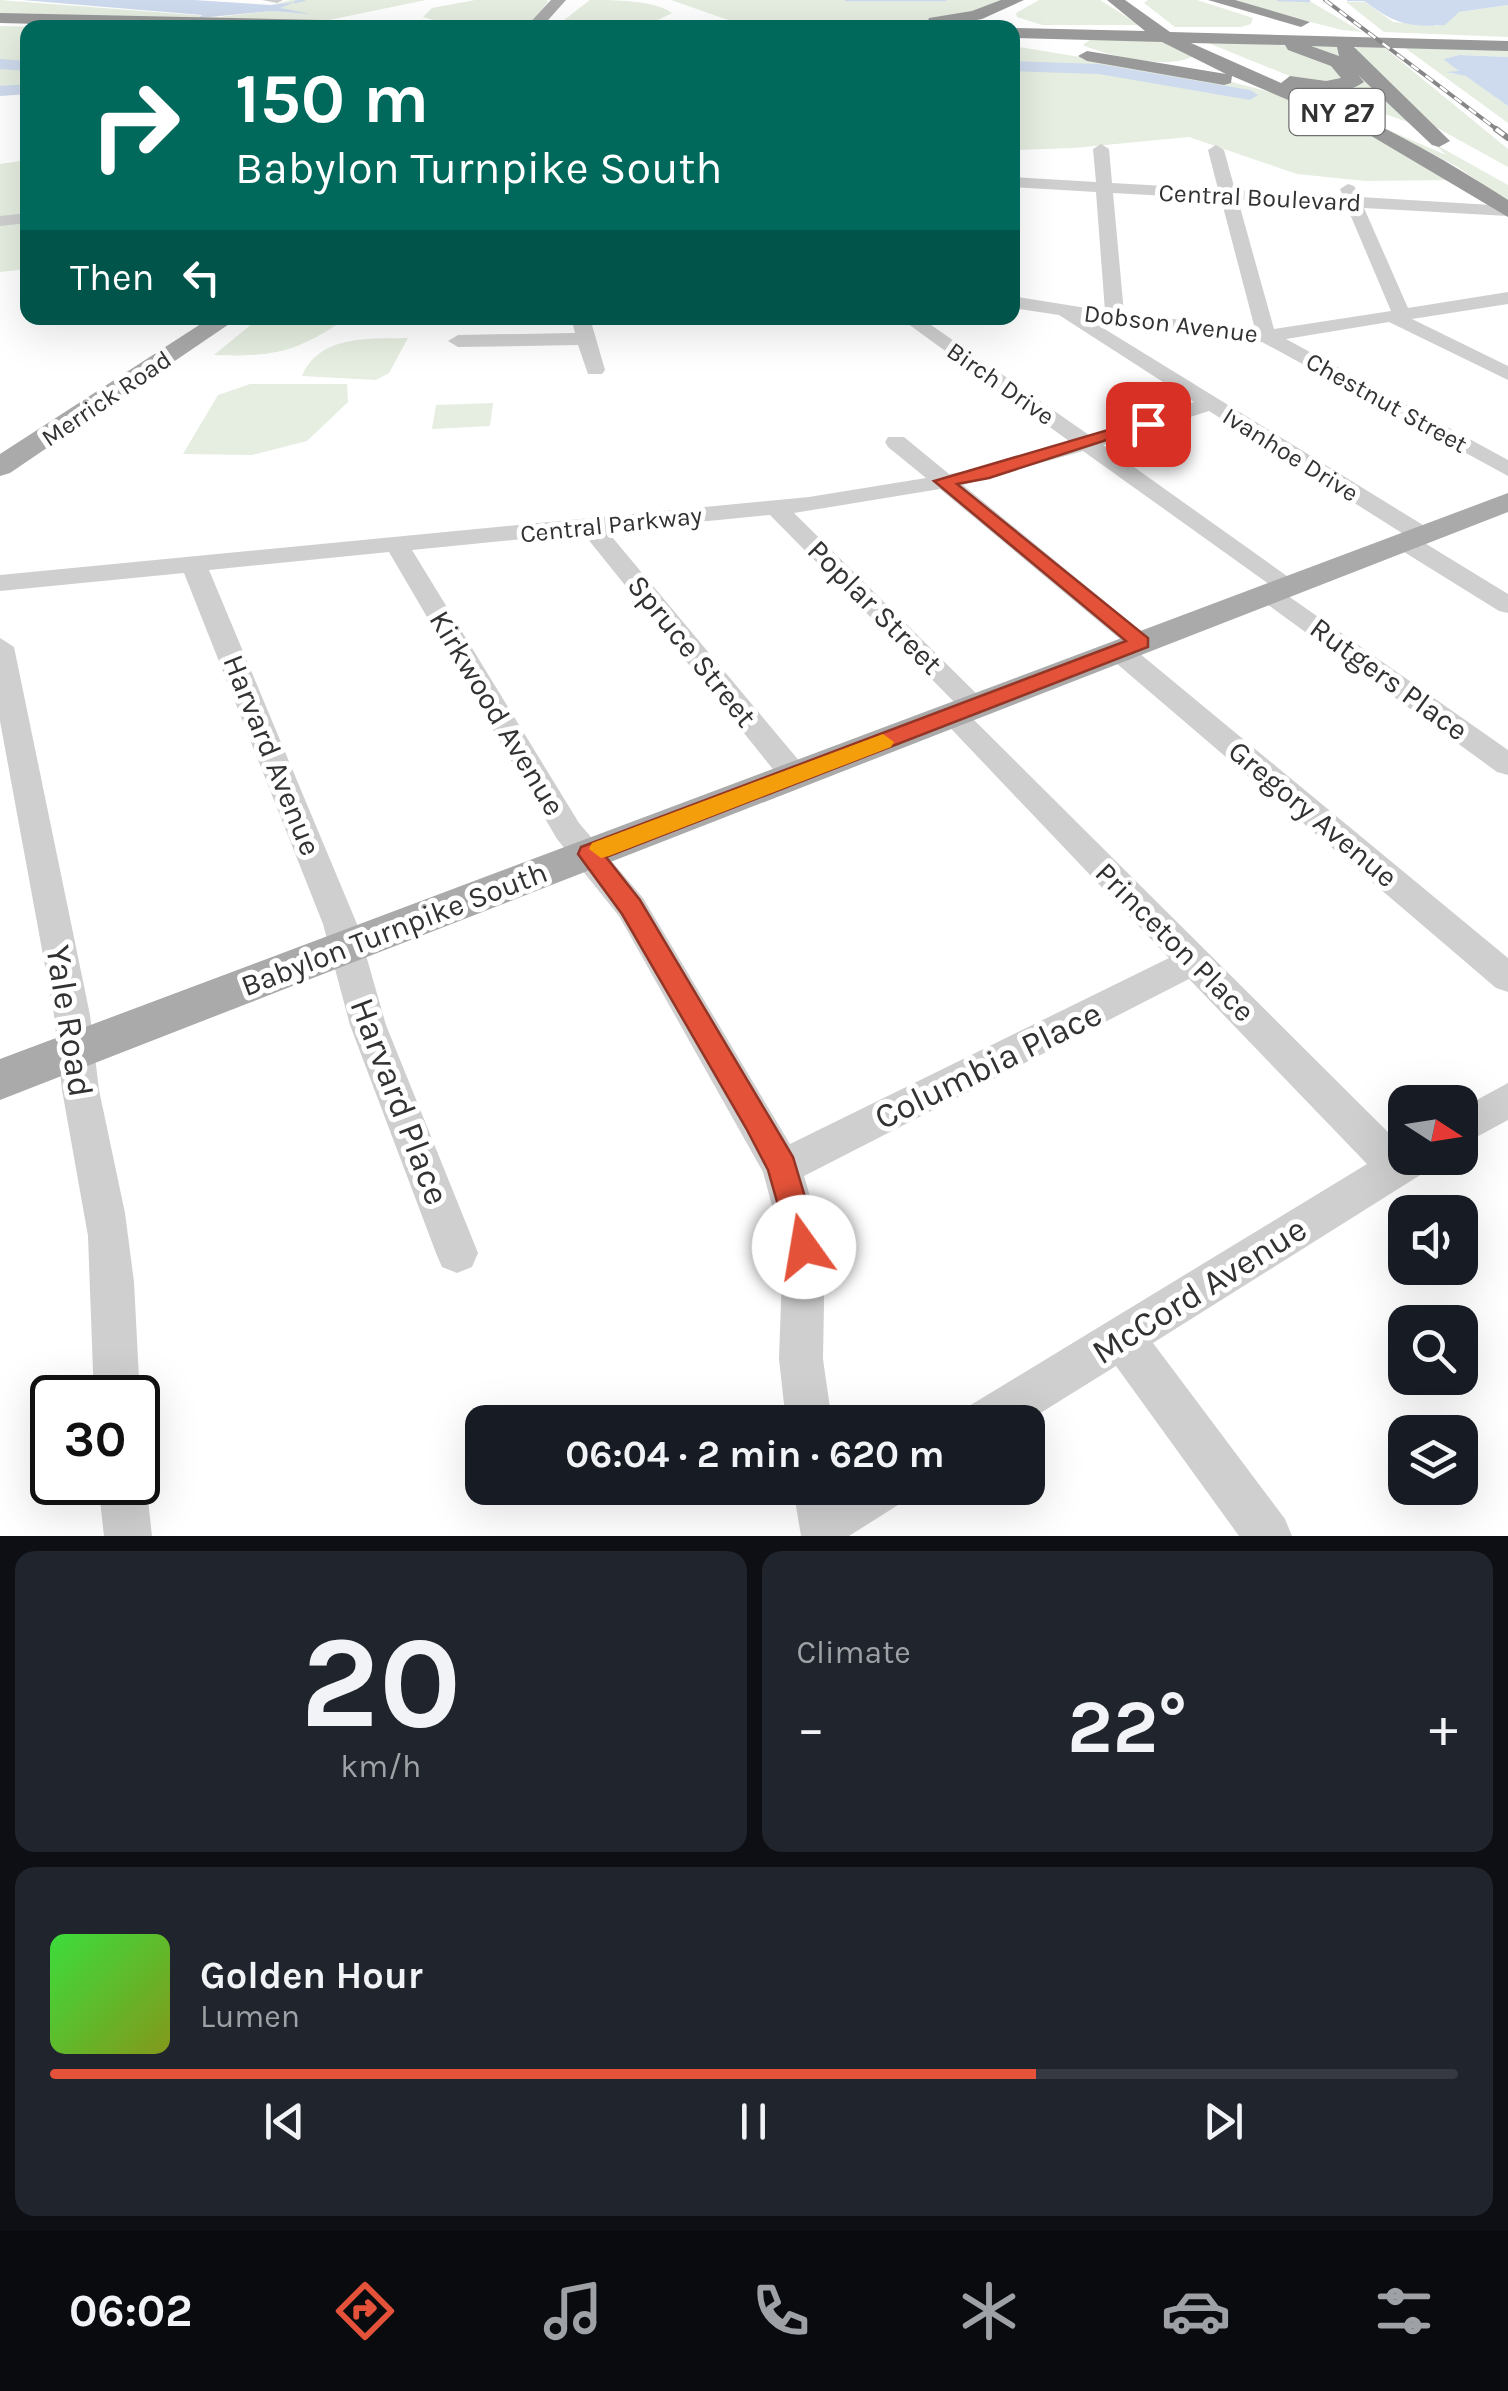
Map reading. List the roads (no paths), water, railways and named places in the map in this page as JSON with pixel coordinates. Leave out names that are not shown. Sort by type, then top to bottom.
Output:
[{"type":"highway","points":[[940,20],[976,16],[1016,0]]},
{"type":"highway","points":[[1032,0],[1014,10],[1012,17],[1044,28]]},
{"type":"highway","points":[[1201,0],[1257,19],[1248,26],[1202,38]]},
{"type":"highway","points":[[1216,0],[1368,38]]},
{"type":"highway","name":"NY 27","points":[[1124,2],[1202,38],[1304,98],[1432,159],[1508,210]]},
{"type":"highway","name":"NY 27","points":[[1124,2],[1192,40],[1467,156]]},
{"type":"highway","points":[[662,20],[674,13],[676,6],[724,20]]},
{"type":"highway","points":[[335,20],[402,7]]},
{"type":"highway","points":[[426,20],[420,16],[427,8]]},
{"type":"highway","points":[[1020,30],[1202,38],[1508,43]]},
{"type":"highway","points":[[1020,30],[1130,34]]},
{"type":"highway","points":[[1130,34],[1084,38],[1076,44],[1088,50],[1166,64],[1194,60],[1202,38]]},
{"type":"highway","points":[[1202,38],[1368,38]]},
{"type":"highway","points":[[1260,38],[1330,57],[1354,78],[1349,85],[1326,87],[1282,80]]},
{"type":"highway","points":[[1368,38],[1344,50],[1438,141]]},
{"type":"highway","points":[[1020,45],[1231,80],[1304,98]]},
{"type":"main road","name":"Merrick Road","points":[[0,467],[213,325]]},
{"type":"main road","name":"Babylon Turnpike South","points":[[0,1080],[1508,502]]},
{"type":"street","points":[[268,0],[277,0]]},
{"type":"street","points":[[1101,149],[1115,317]]},
{"type":"street","points":[[1216,150],[1266,336]]},
{"type":"street","points":[[1344,182],[1398,316],[1508,374]]},
{"type":"street","name":"Central Boulevard","points":[[1020,183],[1508,210]]},
{"type":"street","name":"Dobson Avenue","points":[[1020,303],[1214,333],[1266,336],[1508,298]]},
{"type":"street","name":"Ivanhoe Drive","points":[[1058,308],[1210,404],[1508,605]]},
{"type":"street","points":[[582,325],[595,370]]},
{"type":"street","name":"Birch Drive","points":[[919,325],[1086,443],[1279,590]]},
{"type":"street","name":"Chestnut Street","points":[[1266,336],[1508,469]]},
{"type":"street","points":[[458,341],[585,339]]},
{"type":"street","name":"Central Parkway","points":[[0,583],[774,507],[983,474],[1210,404]]},
{"type":"street","name":"Gregory Avenue","points":[[896,442],[1508,978]]},
{"type":"street","name":"Poplar Street","points":[[774,507],[964,711]]},
{"type":"street","name":"Spruce Street","points":[[590,526],[795,776]]},
{"type":"street","name":"Kirkwood Avenue","points":[[397,545],[568,831],[631,907],[782,1167],[804,1247],[801,1359],[807,1405]]},
{"type":"street","name":"Harvard Avenue","points":[[194,565],[340,924],[345,948]]},
{"type":"street","name":"Rutgers Place","points":[[1279,590],[1508,765]]},
{"type":"street","name":"Yale Road","points":[[1,662],[72,1016],[73,1052],[110,1250],[116,1375]]},
{"type":"street","name":"Princeton Place","points":[[964,711],[1194,962],[1388,1146]]},
{"type":"street","name":"Harvard Place","points":[[345,948],[368,1025],[457,1253]]},
{"type":"street","name":"Columbia Place","points":[[782,1167],[1194,962]]},
{"type":"street","points":[[1478,1118],[1508,1100]]},
{"type":"street","name":"McCord Avenue","points":[[1012,1405],[1388,1174]]},
{"type":"street","points":[[1122,1337],[1268,1536]]},
{"type":"street","points":[[125,1505],[128,1536]]},
{"type":"street","points":[[821,1516],[845,1505]]},
{"type":"water","points":[[22,0],[194,0],[271,5],[295,2],[280,8],[311,14],[271,11],[199,18],[202,15]]},
{"type":"water","points":[[1363,0],[1508,0],[1508,5],[1459,12],[1445,25],[1420,25],[1391,18]]},
{"type":"water","points":[[1459,55],[1508,57],[1508,106],[1466,76],[1446,72],[1459,71],[1443,59]]},
{"type":"waterway","points":[[295,2],[304,0]]},
{"type":"waterway","points":[[846,0],[945,0]]},
{"type":"waterway","points":[[1278,0],[1309,1]]},
{"type":"waterway","points":[[1348,0],[1372,0]]},
{"type":"waterway","points":[[0,64],[20,65]]},
{"type":"waterway","points":[[1020,66],[1099,69],[1250,95]]},
{"type":"waterway","points":[[0,91],[20,90]]},
{"type":"railway","points":[[1325,0],[1499,131]]},
{"type":"railway","points":[[1496,129],[1508,138]]}]
